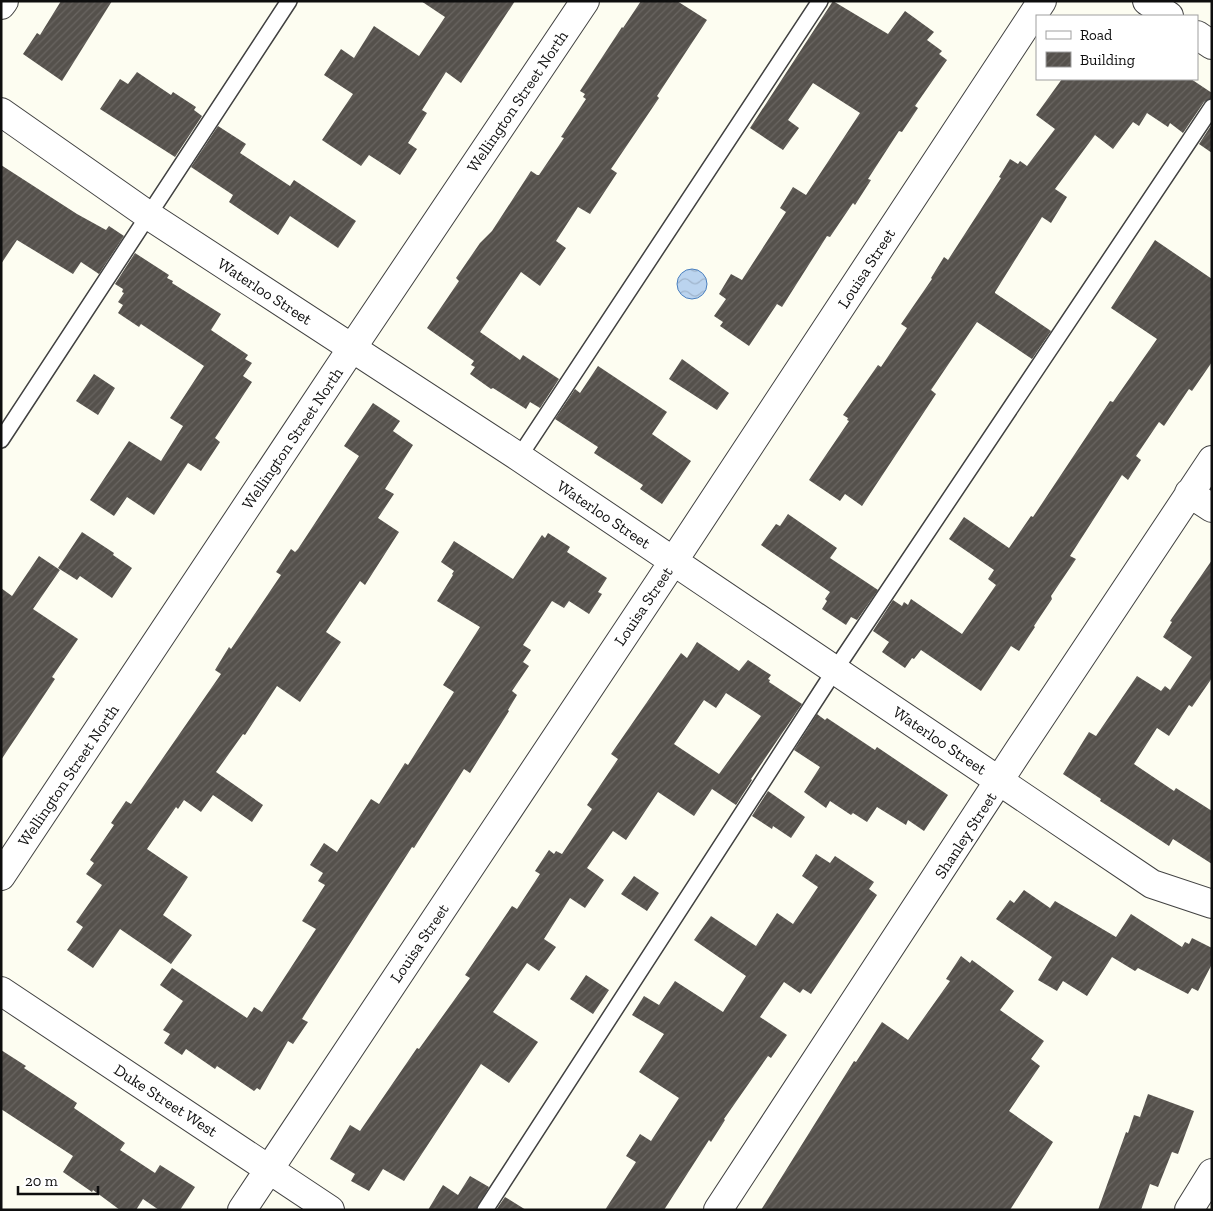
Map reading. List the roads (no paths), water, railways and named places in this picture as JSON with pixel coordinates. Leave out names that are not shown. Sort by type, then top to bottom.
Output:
[{"type":"street","points":[[1,6],[4,1]]},
{"type":"street","name":"Wellington Street North","points":[[1,876],[585,1]]},
{"type":"street","name":"Louisa Street","points":[[242,1210],[673,562],[1042,1]]},
{"type":"street","points":[[1147,1],[1168,15]]},
{"type":"street","points":[[1198,35],[1212,44]]},
{"type":"street","name":"Waterloo Street","points":[[1,112],[148,215],[519,457],[1152,884],[1212,904]]},
{"type":"street","name":"Shanley Street","points":[[718,1210],[1212,460]]},
{"type":"street","points":[[1189,493],[1212,508]]},
{"type":"street","name":"Duke Street West","points":[[1,991],[330,1210]]},
{"type":"street","points":[[1189,1210],[1212,1173]]},
{"type":"lane","points":[[1,440],[289,1]]},
{"type":"lane","points":[[519,457],[820,1]]},
{"type":"lane","points":[[485,1210],[835,670],[1212,107]]},
{"type":"water","points":[[692,269],[698,270],[706,278],[706,290],[698,298],[692,299],[686,298],[678,290],[677,284],[678,278],[686,270]]}]
